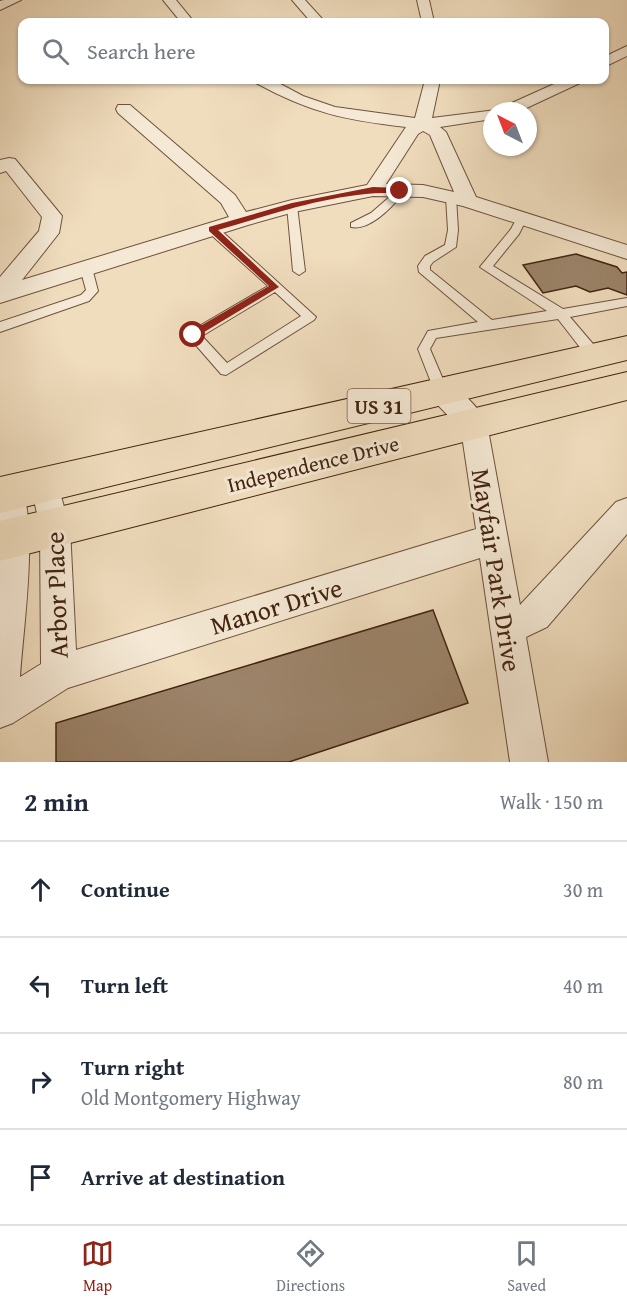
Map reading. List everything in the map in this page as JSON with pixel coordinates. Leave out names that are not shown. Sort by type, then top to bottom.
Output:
[{"type":"main road","name":"Independence Drive","points":[[18,491],[627,348]]},
{"type":"main road","name":"Independence Drive","points":[[7,540],[627,386]]},
{"type":"street","points":[[0,6],[15,0]]},
{"type":"street","points":[[169,0],[185,18]]},
{"type":"street","points":[[298,0],[314,18]]},
{"type":"street","points":[[423,0],[427,18]]},
{"type":"street","points":[[609,60],[627,50]]},
{"type":"street","points":[[269,84],[297,99],[331,111],[422,124],[483,115]]},
{"type":"street","points":[[373,190],[412,130],[422,124],[431,84]]},
{"type":"street","points":[[529,102],[566,84]]},
{"type":"street","points":[[124,109],[228,199],[241,220]]},
{"type":"street","points":[[422,124],[437,132],[460,199]]},
{"type":"street","points":[[0,167],[9,163],[52,216],[49,233],[0,293]]},
{"type":"street","points":[[0,293],[241,220],[292,206],[373,190],[423,191],[460,199],[627,252]]},
{"type":"street","points":[[441,391],[474,424]]},
{"type":"street","name":"Mayfair Park Drive","points":[[474,424],[529,762]]},
{"type":"street","points":[[0,710],[7,540],[18,491]]},
{"type":"street","name":"Arbor Place","points":[[0,710],[59,673],[55,528],[18,491]]},
{"type":"street","points":[[506,630],[535,615],[627,512]]},
{"type":"street","name":"Manor Drive","points":[[59,673],[492,540]]},
{"type":"lane","points":[[355,225],[375,217],[400,191]]},
{"type":"lane","points":[[460,199],[450,247],[429,259],[424,266],[425,272],[490,325]]},
{"type":"lane","points":[[292,206],[299,271]]},
{"type":"lane","points":[[522,218],[515,231],[486,267],[561,315],[594,355]]},
{"type":"lane","points":[[212,229],[310,317],[226,370],[193,335],[275,287]]},
{"type":"lane","points":[[0,327],[85,298],[92,291],[86,268]]},
{"type":"lane","points":[[441,391],[424,349],[432,334],[561,315],[627,302]]},
{"type":"building","points":[[576,254],[617,267],[622,273],[627,272],[627,295],[608,288],[590,292],[576,286],[543,293],[523,265]]},
{"type":"building","points":[[433,610],[468,703],[289,762],[56,762],[56,723]]},
{"type":"route","points":[[193,335],[275,287],[212,229],[292,206],[373,190],[400,191]]}]
